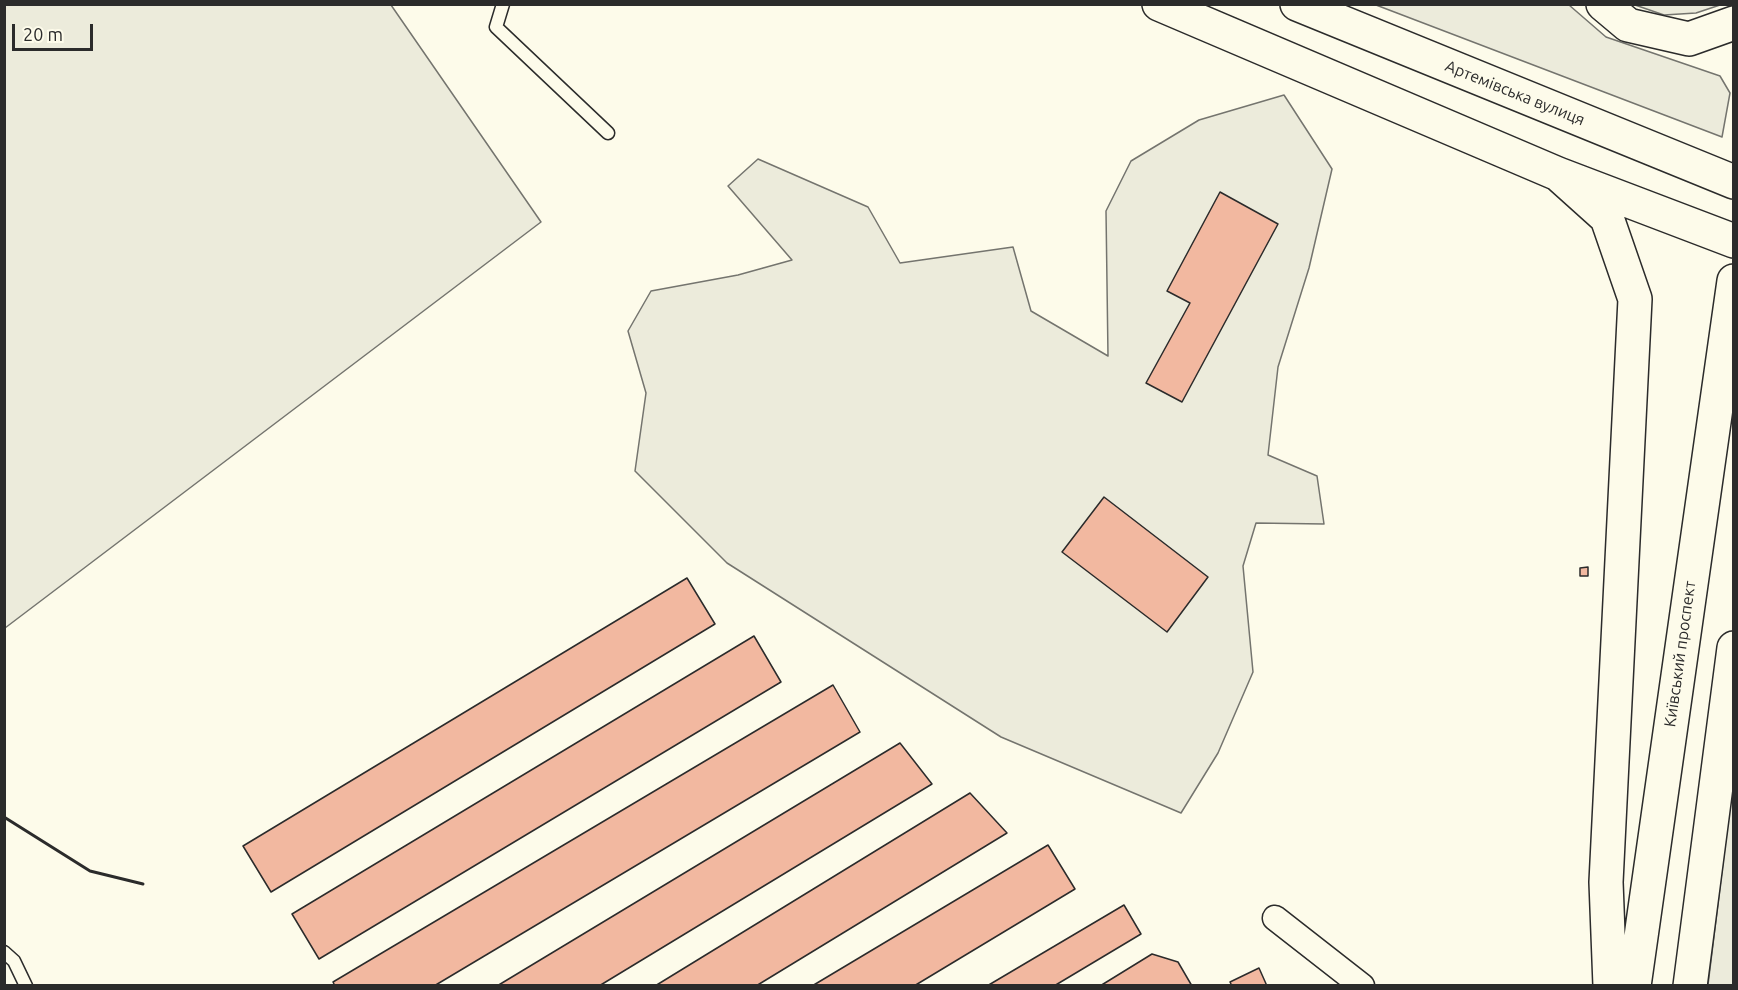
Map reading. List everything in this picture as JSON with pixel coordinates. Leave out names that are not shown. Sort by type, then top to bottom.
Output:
[{"type":"main road","points":[[1159,4],[1558,174],[1734,241]]},
{"type":"main road","name":"Артемівська вулиця","points":[[1297,4],[1734,182]]},
{"type":"main road","points":[[1603,4],[1628,25],[1689,39],[1734,22]]},
{"type":"main road","points":[[1558,174],[1606,219],[1635,299],[1606,882],[1610,986]]},
{"type":"main road","name":"Київський проспект","points":[[1634,986],[1726,323],[1734,281]]},
{"type":"main road","points":[[1690,986],[1734,648]]},
{"type":"street","points":[[1275,918],[1362,986]]},
{"type":"lane","points":[[503,4],[496,27],[608,133]]},
{"type":"lane","points":[[4,952],[14,962],[26,986]]},
{"type":"shaded area","points":[[5,4],[391,5],[541,222],[5,628]]},
{"type":"shaded area","points":[[1376,5],[1569,5],[1606,37],[1720,76],[1730,93],[1722,137]]},
{"type":"shaded area","points":[[1635,5],[1720,5],[1696,13],[1664,15]]},
{"type":"shaded area","points":[[1284,95],[1332,169],[1309,268],[1278,367],[1268,455],[1317,476],[1324,524],[1256,523],[1243,566],[1253,672],[1218,753],[1181,813],[1001,737],[727,563],[635,471],[646,393],[628,331],[651,291],[738,275],[792,260],[728,186],[758,159],[868,207],[900,263],[1013,247],[1031,311],[1108,356],[1106,211],[1131,161],[1199,120]]},
{"type":"shaded area","points":[[1733,781],[1733,985],[1708,985]]},
{"type":"building","points":[[1220,192],[1278,224],[1182,402],[1146,383],[1190,303],[1167,291]]},
{"type":"building","points":[[1104,497],[1208,577],[1167,632],[1062,552]]},
{"type":"building","points":[[1588,567],[1588,576],[1580,576],[1580,568]]},
{"type":"building","points":[[687,578],[715,624],[271,892],[243,846]]},
{"type":"building","points":[[754,636],[781,682],[319,959],[292,914]]},
{"type":"building","points":[[833,685],[860,732],[434,986],[335,986],[333,982]]},
{"type":"building","points":[[900,743],[932,784],[599,986],[497,986]]},
{"type":"building","points":[[970,793],[1007,833],[756,986],[655,986]]},
{"type":"building","points":[[1048,845],[1075,889],[914,986],[812,986]]},
{"type":"building","points":[[1124,905],[1141,934],[1054,986],[987,986]]},
{"type":"building","points":[[1152,954],[1178,962],[1192,986],[1100,986]]},
{"type":"building","points":[[1259,968],[1267,986],[1232,986],[1230,982]]},
{"type":"wall","points":[[4,817],[90,871],[143,884]]}]
